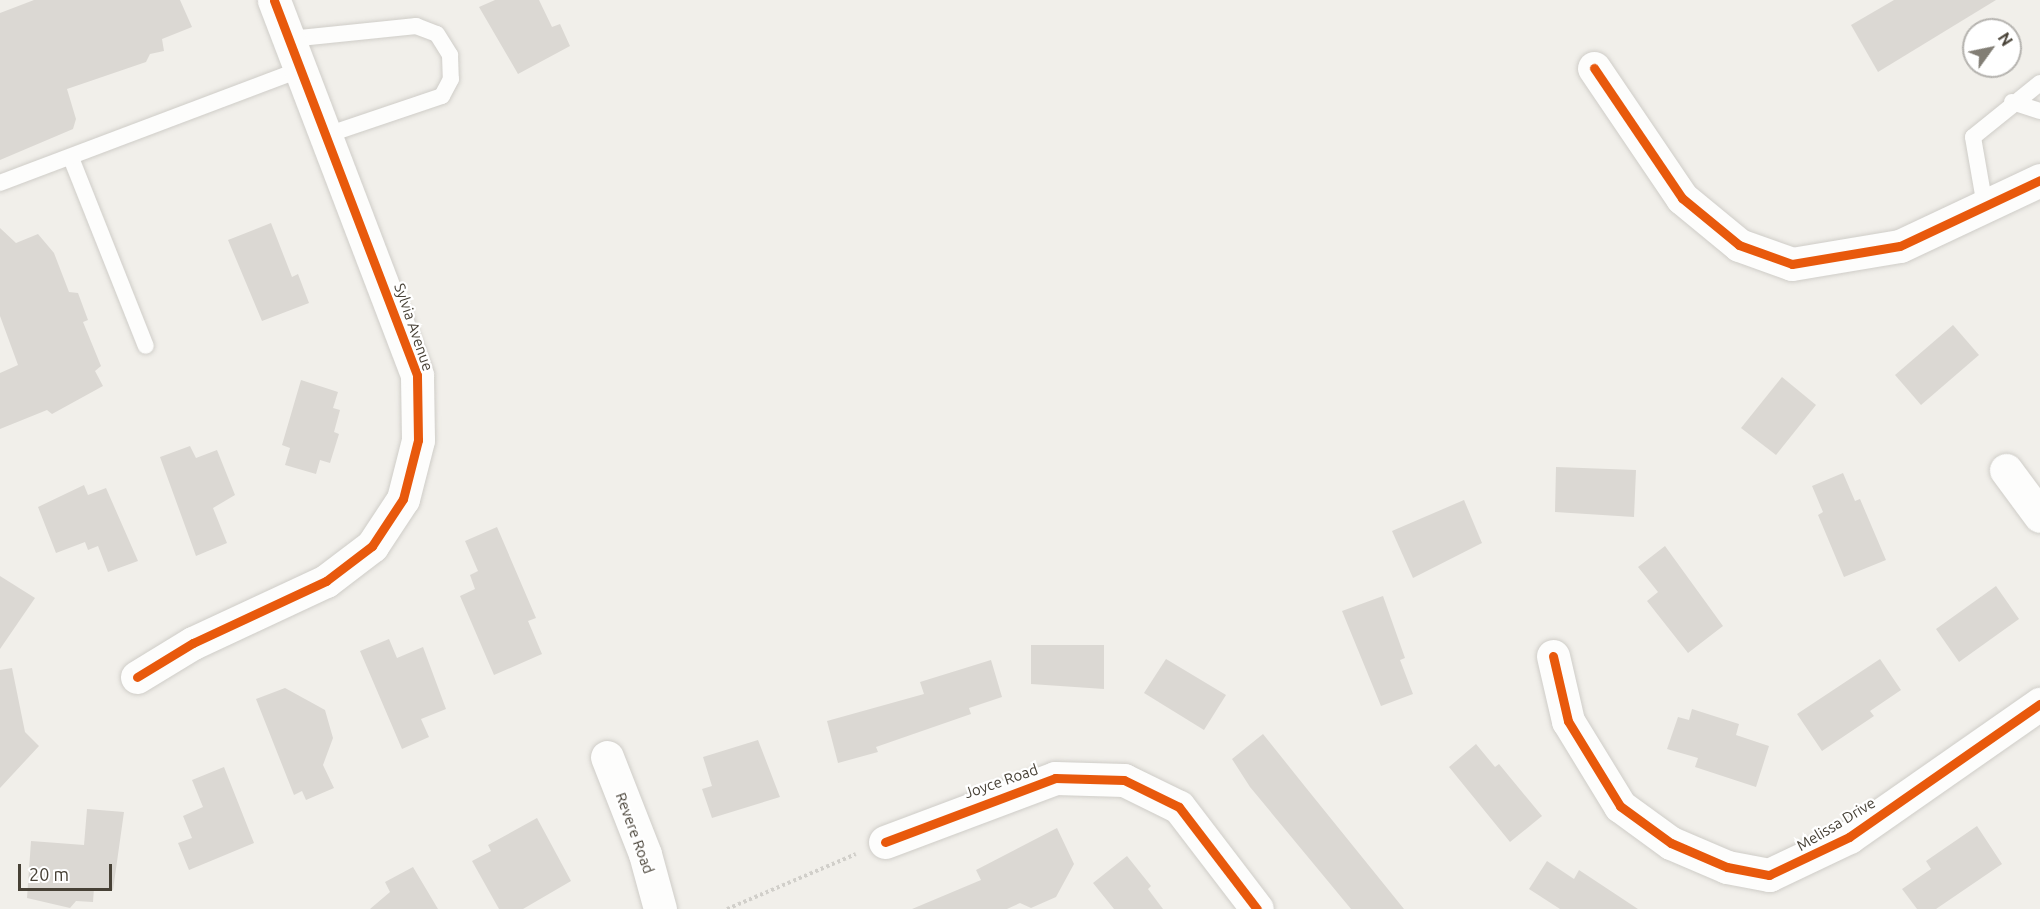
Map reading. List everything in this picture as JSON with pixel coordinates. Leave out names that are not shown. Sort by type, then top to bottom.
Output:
[{"type":"street","name":"Sylvia Avenue","points":[[137,676],[193,643],[326,581],[372,546],[403,499],[418,440],[417,375],[274,0]]},
{"type":"street","points":[[1594,68],[1682,198],[1739,245],[1792,264],[1900,246],[2040,180]]},
{"type":"street","points":[[2006,470],[2040,516]]},
{"type":"street","name":"Melissa Drive","points":[[1553,656],[1568,721],[1620,806],[1671,843],[1727,867],[1769,875],[1849,837],[2040,704]]},
{"type":"street","name":"Revere Road","points":[[607,757],[645,854],[660,909]]},
{"type":"street","name":"Joyce Road","points":[[885,842],[1055,778],[1124,780],[1179,807],[1257,909]]},
{"type":"lane","points":[[290,39],[416,26],[437,34],[450,55],[451,79],[442,96],[327,135]]},
{"type":"lane","points":[[0,183],[302,69]]},
{"type":"lane","points":[[1984,206],[1973,137],[2012,102],[2040,83]]},
{"type":"lane","points":[[2012,102],[2040,111]]},
{"type":"lane","points":[[71,158],[146,346]]},
{"type":"path","points":[[727,909],[885,842]]},
{"type":"building","points":[[34,0],[180,0],[192,27],[162,39],[164,51],[150,54],[146,62],[67,89],[76,119],[73,129],[0,160],[0,13]]},
{"type":"building","points":[[495,0],[539,0],[552,27],[560,24],[570,46],[518,74],[479,7]]},
{"type":"building","points":[[1894,0],[1996,0],[1966,18],[1962,18],[1962,21],[1878,72],[1851,25]]},
{"type":"building","points":[[271,223],[292,277],[298,274],[309,303],[262,321],[228,240]]},
{"type":"building","points":[[0,228],[16,243],[38,234],[54,253],[69,292],[78,293],[88,320],[83,322],[101,366],[95,371],[103,386],[52,414],[47,410],[0,429],[0,373],[18,365],[0,316]]},
{"type":"building","points":[[1953,325],[1979,355],[1921,405],[1895,375]]},
{"type":"building","points":[[1782,377],[1816,405],[1776,455],[1741,428]]},
{"type":"building","points":[[301,380],[338,392],[333,408],[340,410],[334,432],[339,434],[330,463],[320,460],[316,474],[285,465],[290,448],[282,445]]},
{"type":"building","points":[[190,446],[196,458],[217,450],[235,495],[213,508],[227,543],[196,556],[160,457]]},
{"type":"building","points":[[1556,467],[1636,470],[1634,517],[1555,512]]},
{"type":"building","points":[[1843,473],[1855,501],[1860,499],[1886,560],[1844,577],[1818,515],[1823,512],[1812,486]]},
{"type":"building","points":[[84,485],[88,495],[106,488],[138,561],[108,572],[98,546],[88,550],[85,542],[56,553],[38,507]]},
{"type":"building","points":[[1464,500],[1482,543],[1413,578],[1392,531]]},
{"type":"building","points":[[497,527],[536,618],[528,621],[542,654],[494,675],[460,596],[475,589],[470,575],[478,571],[465,541]]},
{"type":"building","points":[[1665,546],[1723,626],[1688,653],[1647,601],[1658,592],[1638,567]]},
{"type":"building","points":[[0,576],[35,598],[0,649]]},
{"type":"building","points":[[1996,586],[2019,619],[1959,662],[1936,629]]},
{"type":"building","points":[[1383,596],[1405,658],[1400,660],[1413,694],[1381,706],[1342,611]]},
{"type":"building","points":[[389,639],[397,658],[423,647],[446,709],[421,719],[429,737],[402,749],[360,651]]},
{"type":"building","points":[[1031,645],[1104,645],[1104,689],[1031,684]]},
{"type":"building","points":[[1166,659],[1226,695],[1204,730],[1144,693]]},
{"type":"building","points":[[1880,659],[1901,690],[1870,711],[1874,716],[1822,751],[1797,714]]},
{"type":"building","points":[[991,660],[1002,697],[969,708],[971,714],[876,747],[878,752],[838,763],[827,721],[924,694],[920,682]]},
{"type":"building","points":[[12,668],[25,732],[39,746],[0,788],[0,670]]},
{"type":"building","points":[[285,688],[325,710],[333,738],[323,765],[334,788],[306,800],[302,791],[294,795],[256,699]]},
{"type":"building","points":[[1692,709],[1739,724],[1736,735],[1769,746],[1756,787],[1695,767],[1698,758],[1667,749],[1678,717],[1689,720]]},
{"type":"building","points":[[1263,734],[1404,909],[1351,909],[1250,787],[1232,759]]},
{"type":"building","points":[[758,740],[780,797],[712,818],[702,789],[712,786],[703,757]]},
{"type":"building","points":[[1476,744],[1495,767],[1499,764],[1542,816],[1510,842],[1449,767]]},
{"type":"building","points":[[224,767],[254,843],[189,870],[178,843],[192,838],[183,816],[203,807],[192,780]]},
{"type":"building","points":[[87,809],[124,812],[113,890],[94,888],[93,902],[76,901],[70,908],[27,898],[31,841],[84,845]]},
{"type":"building","points":[[537,818],[571,881],[523,909],[499,909],[472,861],[491,851],[488,845]]},
{"type":"building","points":[[1977,826],[2002,864],[1936,909],[1917,909],[1902,889],[1931,869],[1926,861]]},
{"type":"building","points":[[1057,828],[1074,864],[1056,897],[1031,908],[1020,903],[1007,909],[912,909],[981,880],[976,870]]},
{"type":"building","points":[[1127,856],[1151,886],[1148,889],[1163,909],[1114,909],[1093,883]]},
{"type":"building","points":[[1547,861],[1574,879],[1579,870],[1638,909],[1560,909],[1529,889]]},
{"type":"building","points":[[413,867],[438,909],[370,909],[390,892],[385,882]]},
{"type":"cycle path","points":[[137,677],[193,643],[326,581],[372,546],[403,499],[418,440],[417,375],[274,0]]},
{"type":"cycle path","points":[[1594,68],[1682,198],[1739,245],[1792,264],[1900,246],[2040,180]]},
{"type":"cycle path","points":[[1553,656],[1568,721],[1620,806],[1671,843],[1727,867],[1769,875],[1849,837],[2040,704]]},
{"type":"cycle path","points":[[885,842],[1055,778],[1124,780],[1179,807],[1257,909]]}]
